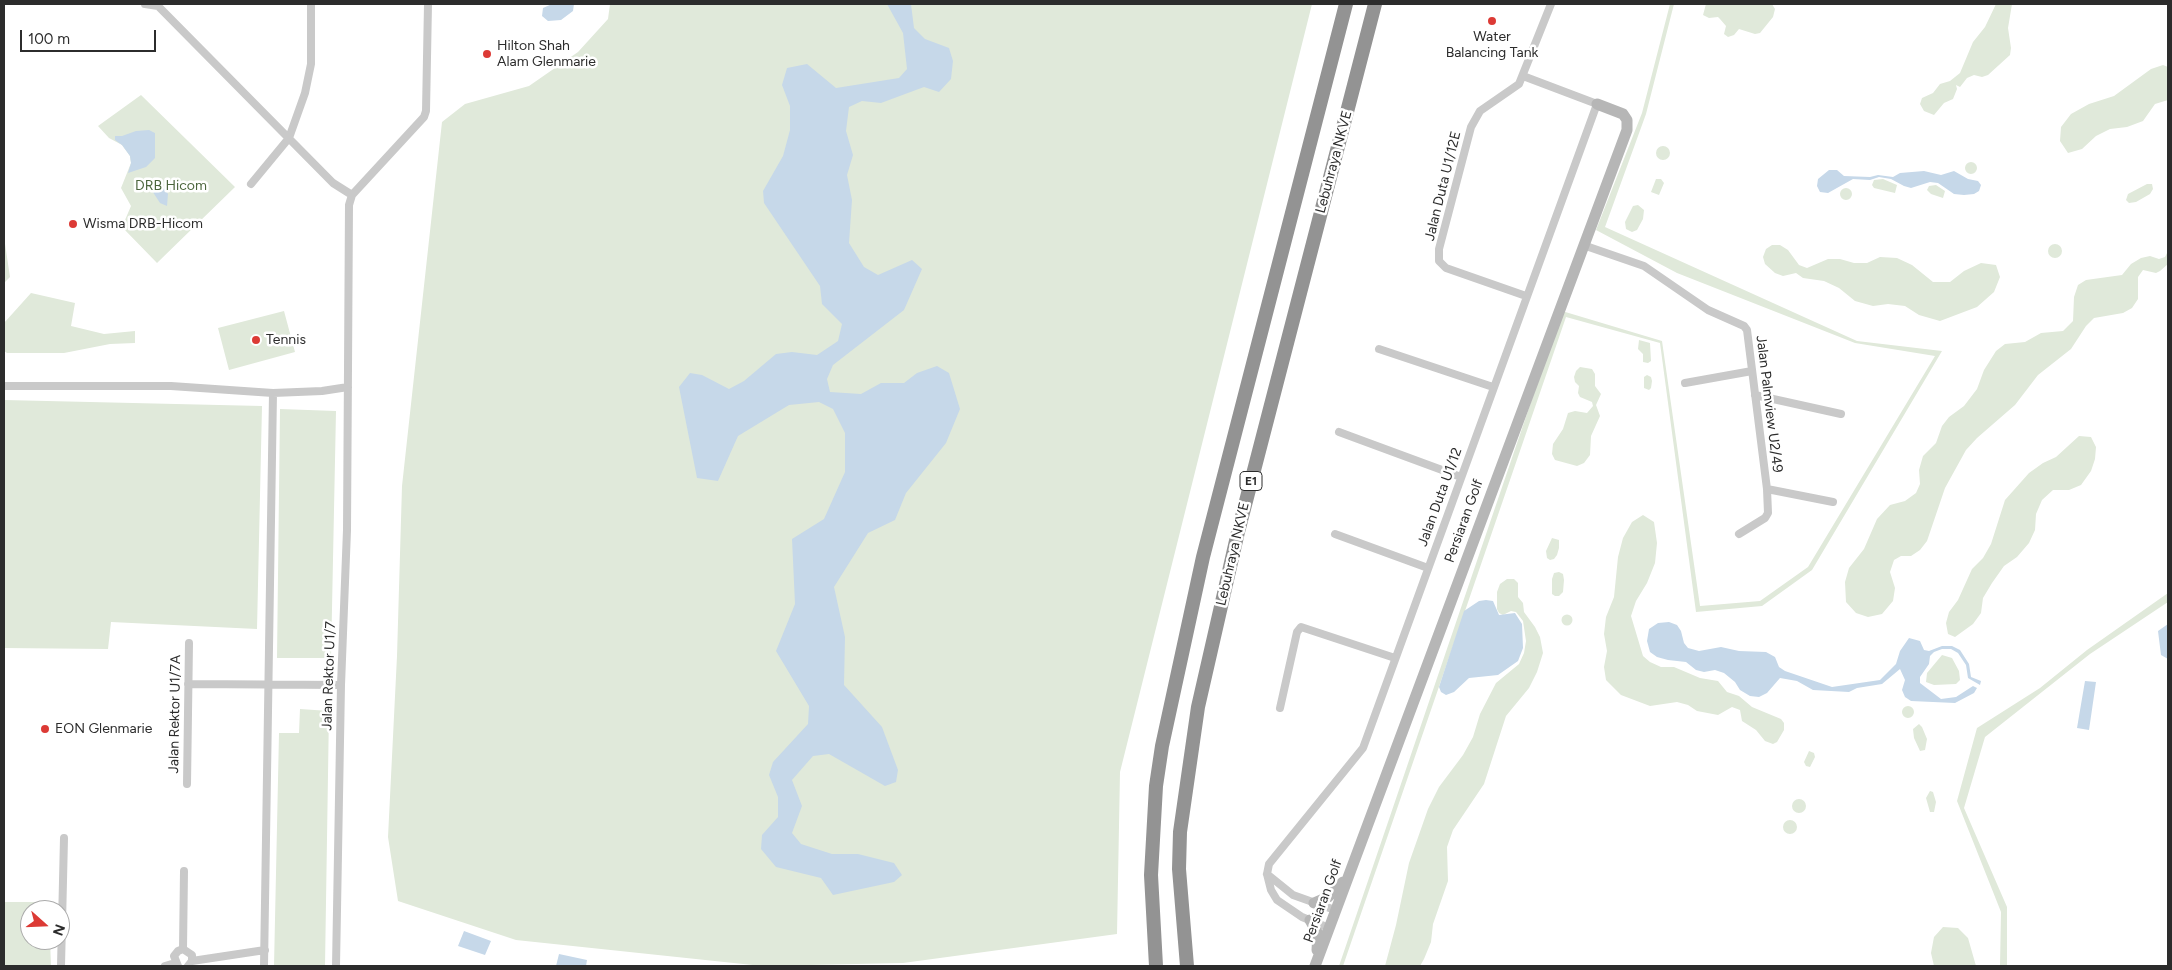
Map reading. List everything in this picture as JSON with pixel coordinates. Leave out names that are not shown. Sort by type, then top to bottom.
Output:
[{"type":"highway","name":"Lebuhraya NKVE","points":[[1156,966],[1151,875],[1156,786],[1162,746],[1203,557],[1346,4]]},
{"type":"highway","name":"Lebuhraya NKVE","points":[[1187,966],[1179,869],[1180,832],[1198,707],[1238,532],[1375,4]]},
{"type":"street","points":[[145,4],[158,5],[333,183],[352,194],[424,116],[426,111],[428,4]]},
{"type":"street","points":[[251,184],[289,138],[305,93],[311,64],[311,4]]},
{"type":"street","points":[[1551,4],[1523,76],[1597,104]]},
{"type":"street","name":"Jalan Duta U1/12E","points":[[1523,76],[1512,91],[1480,111],[1471,126],[1439,249],[1439,261],[1446,268],[1526,296]]},
{"type":"street","name":"Persiaran Golf","points":[[1315,966],[1627,130],[1627,120],[1623,114],[1597,104]]},
{"type":"street","name":"Jalan Duta U1/12","points":[[1267,874],[1271,858],[1363,748],[1597,104]]},
{"type":"street","name":"Jalan Rektor U1/7","points":[[336,966],[341,685],[347,530],[349,206],[352,194]]},
{"type":"street","name":"Jalan Palmview U2/49","points":[[1583,245],[1644,266],[1708,310],[1744,326],[1747,330],[1768,490],[1768,513],[1764,518],[1739,534]]},
{"type":"street","points":[[1379,349],[1493,387]]},
{"type":"street","points":[[1684,383],[1752,371]]},
{"type":"street","points":[[4,386],[171,386],[273,393],[322,391],[348,387]]},
{"type":"street","points":[[264,966],[273,393]]},
{"type":"street","points":[[1755,395],[1841,414]]},
{"type":"street","points":[[1339,432],[1460,477]]},
{"type":"street","points":[[1768,490],[1833,502]]},
{"type":"street","points":[[1334,534],[1428,568]]},
{"type":"street","points":[[1280,708],[1298,632],[1301,627],[1395,658]]},
{"type":"street","name":"Jalan Rektor U1/7A","points":[[187,784],[189,644]]},
{"type":"street","points":[[188,684],[341,685]]},
{"type":"street","points":[[61,966],[64,838]]},
{"type":"street","points":[[183,949],[184,871]]},
{"type":"street","points":[[1267,874],[1293,895],[1335,910]]},
{"type":"street","points":[[1267,874],[1271,890],[1277,900],[1286,908],[1329,928]]},
{"type":"street","points":[[1314,903],[1335,891],[1348,875]]},
{"type":"street","points":[[1286,908],[1293,895]]},
{"type":"street","points":[[1310,920],[1318,940],[1315,966]]},
{"type":"street","points":[[183,949],[191,953],[190,963],[265,950]]},
{"type":"street","points":[[165,966],[177,964],[176,954],[183,949]]},
{"type":"green space","points":[[610,4],[1312,4],[1120,772],[1117,934],[903,963],[762,966],[516,940],[398,901],[388,837],[397,656],[402,486],[442,122],[465,104],[529,86],[578,52],[608,19]]},
{"type":"green space","points":[[1670,4],[1674,4],[1646,114],[1605,227],[1857,341],[1942,351],[1812,570],[1762,606],[1696,612],[1660,343],[1566,317],[1343,966],[1339,966],[1562,311],[1662,341],[1700,606],[1760,601],[1808,567],[1935,356],[1855,343],[1677,273],[1596,230],[1642,113]]},
{"type":"green space","points":[[1706,4],[1772,4],[1775,9],[1773,17],[1760,33],[1755,34],[1739,29],[1734,35],[1728,37],[1724,34],[1726,26],[1718,17],[1709,18],[1703,15]]},
{"type":"green space","points":[[1996,4],[2012,4],[2008,28],[2011,48],[2010,55],[1988,75],[1982,77],[1974,75],[1967,78],[1960,87],[1956,85],[1957,89],[1953,99],[1944,103],[1934,115],[1924,111],[1920,104],[1922,98],[1933,93],[1940,84],[1950,81],[1960,73],[1973,42],[1985,27]]},
{"type":"green space","points":[[2163,65],[2168,67],[2168,100],[2155,104],[2143,121],[2127,127],[2110,129],[2096,136],[2082,149],[2068,153],[2060,141],[2061,127],[2071,114],[2089,104],[2114,96],[2151,69]]},
{"type":"green space","name":"DRB Hicom","points":[[141,95],[235,187],[157,263],[122,227],[131,206],[121,188],[131,163],[130,156],[122,145],[109,138],[98,126]]},
{"type":"green space","points":[[1663,146],[1668,148],[1670,153],[1668,158],[1663,160],[1658,158],[1656,153],[1658,148]]},
{"type":"green space","points":[[1969,162],[1973,162],[1977,168],[1973,174],[1969,174],[1965,170],[1965,166]]},
{"type":"green space","points":[[1656,179],[1661,179],[1664,183],[1659,195],[1651,192]]},
{"type":"green space","points":[[1883,179],[1897,185],[1895,193],[1874,188],[1872,185],[1874,180]]},
{"type":"green space","points":[[2147,184],[2152,184],[2153,189],[2150,194],[2136,202],[2129,203],[2126,200],[2128,194]]},
{"type":"green space","points":[[1936,185],[1945,191],[1943,198],[1931,194],[1927,190],[1929,186]]},
{"type":"green space","points":[[1846,188],[1852,194],[1846,200],[1840,194]]},
{"type":"green space","points":[[1638,205],[1644,210],[1643,219],[1637,230],[1632,232],[1626,229],[1625,222],[1633,206]]},
{"type":"green space","points":[[4,237],[10,277],[4,283]]},
{"type":"green space","points":[[2052,244],[2058,244],[2062,251],[2058,258],[2052,258],[2048,254],[2048,248]]},
{"type":"green space","points":[[1772,245],[1780,245],[1788,250],[1799,265],[1807,268],[1828,259],[1867,263],[1880,257],[1897,258],[1912,265],[1933,282],[1950,282],[1964,271],[1981,263],[1996,265],[2000,277],[1994,292],[1977,307],[1940,321],[1919,315],[1905,306],[1888,304],[1873,306],[1855,301],[1839,288],[1824,281],[1803,278],[1796,273],[1783,276],[1775,273],[1765,264],[1763,257],[1766,249]]},
{"type":"green space","points":[[2168,251],[2168,264],[2160,271],[2156,273],[2143,270],[2138,277],[2138,299],[2132,308],[2123,313],[2094,318],[2086,326],[2071,349],[2038,375],[2015,405],[1966,450],[1945,488],[1927,541],[1920,550],[1911,556],[1901,556],[1894,560],[1890,572],[1895,588],[1893,601],[1882,614],[1868,617],[1856,613],[1846,602],[1845,582],[1849,568],[1864,549],[1877,519],[1890,505],[1905,501],[1916,493],[1920,484],[1919,470],[1923,456],[1936,443],[1942,426],[1949,417],[1964,406],[1977,389],[1984,370],[1996,351],[2005,344],[2025,342],[2041,333],[2063,331],[2073,321],[2074,297],[2078,285],[2086,280],[2122,275],[2131,264],[2141,258],[2150,256],[2159,259],[2165,257]]},
{"type":"green space","points":[[31,293],[75,303],[71,326],[104,334],[135,331],[135,343],[110,344],[64,353],[7,353],[4,351],[4,323]]},
{"type":"green space","name":"Tennis","points":[[284,311],[295,352],[229,370],[218,328]]},
{"type":"green space","points":[[1639,340],[1650,343],[1651,361],[1648,363],[1643,362],[1643,354],[1638,349]]},
{"type":"green space","points":[[1580,367],[1592,369],[1595,374],[1595,386],[1601,394],[1596,405],[1600,416],[1591,436],[1590,455],[1584,463],[1577,466],[1555,460],[1552,454],[1553,444],[1563,429],[1568,413],[1575,411],[1587,413],[1593,406],[1592,402],[1580,397],[1578,393],[1579,386],[1575,382],[1574,377]]},
{"type":"green space","points":[[1647,375],[1651,377],[1652,381],[1649,390],[1644,388],[1644,377]]},
{"type":"green space","points":[[4,400],[262,406],[257,629],[111,622],[108,649],[4,648]]},
{"type":"green space","points":[[280,409],[336,411],[331,658],[277,658]]},
{"type":"green space","points":[[2079,436],[2091,437],[2096,447],[2091,471],[2081,485],[2069,490],[2053,490],[2042,500],[2036,514],[2035,530],[2029,543],[2017,557],[2004,566],[1992,583],[1983,598],[1981,613],[1973,624],[1955,637],[1948,634],[1946,623],[1949,612],[1958,600],[1972,569],[1983,558],[1991,544],[2005,500],[2029,473],[2056,457]]},
{"type":"green space","points":[[1643,515],[1654,522],[1657,543],[1655,563],[1647,583],[1636,601],[1631,616],[1643,656],[1661,667],[1674,667],[1700,678],[1718,681],[1727,692],[1739,696],[1752,707],[1781,719],[1784,723],[1784,730],[1777,742],[1773,744],[1765,741],[1756,730],[1742,721],[1740,710],[1732,707],[1718,715],[1697,711],[1688,705],[1677,702],[1650,706],[1621,695],[1606,680],[1604,667],[1607,651],[1604,634],[1606,617],[1614,597],[1618,557],[1623,538],[1632,522]]},
{"type":"green space","points":[[1552,538],[1559,540],[1559,548],[1554,559],[1550,560],[1547,558],[1546,551]]},
{"type":"green space","points":[[1559,572],[1563,574],[1563,592],[1559,596],[1555,596],[1552,594],[1552,579],[1554,573]]},
{"type":"green space","points":[[1507,579],[1514,579],[1518,583],[1518,597],[1523,603],[1524,612],[1540,637],[1543,653],[1529,688],[1506,716],[1484,784],[1453,830],[1447,847],[1448,881],[1433,924],[1431,942],[1424,959],[1420,966],[1385,966],[1409,863],[1428,809],[1439,787],[1463,755],[1473,737],[1480,714],[1496,683],[1519,664],[1524,653],[1526,641],[1523,621],[1516,612],[1511,611],[1503,615],[1497,609],[1497,592],[1500,584]]},
{"type":"green space","points":[[2168,593],[2168,602],[2090,654],[1985,737],[1964,808],[2007,907],[2007,966],[2000,966],[2001,912],[1957,801],[1977,728],[2040,688],[2087,650]]},
{"type":"green space","points":[[1567,614],[1573,620],[1567,626],[1561,620]]},
{"type":"green space","points":[[1942,655],[1952,658],[1959,671],[1960,680],[1956,684],[1934,685],[1926,682],[1927,673]]},
{"type":"green space","points":[[1908,706],[1914,712],[1908,718],[1902,712]]},
{"type":"green space","points":[[300,709],[329,711],[325,966],[274,966],[279,733],[299,733]]},
{"type":"green space","points":[[1919,724],[1927,739],[1925,750],[1920,751],[1914,738],[1913,729]]},
{"type":"green space","points":[[1809,751],[1814,753],[1815,757],[1810,767],[1806,766],[1804,762]]},
{"type":"green space","points":[[1930,791],[1933,792],[1936,802],[1934,812],[1930,812],[1926,798]]},
{"type":"green space","points":[[1796,799],[1802,799],[1806,806],[1802,813],[1796,813],[1792,809],[1792,803]]},
{"type":"green space","points":[[1787,820],[1793,820],[1797,827],[1793,834],[1787,834],[1783,830],[1783,824]]},
{"type":"green space","points":[[4,902],[20,902],[20,950],[50,950],[51,966],[5,966]]},
{"type":"green space","points":[[1943,927],[1958,928],[1968,938],[1976,966],[1934,966],[1931,953],[1934,937]]},
{"type":"water","points":[[552,4],[574,4],[573,11],[561,20],[548,21],[542,16],[543,8]]},
{"type":"water","points":[[887,4],[911,4],[914,28],[925,39],[949,48],[953,61],[951,79],[939,92],[924,87],[881,103],[862,101],[849,107],[846,131],[853,155],[847,175],[852,200],[849,243],[864,267],[878,275],[912,260],[922,269],[904,310],[833,365],[827,379],[830,392],[861,394],[881,383],[904,383],[917,373],[937,366],[949,373],[960,409],[946,443],[906,493],[895,520],[868,533],[834,587],[845,637],[844,685],[882,727],[898,770],[896,782],[885,786],[829,754],[813,756],[792,780],[802,806],[792,833],[801,844],[832,854],[858,854],[894,863],[902,875],[894,882],[833,895],[821,878],[776,867],[761,849],[762,835],[778,817],[778,797],[769,775],[773,762],[808,724],[809,706],[776,651],[795,604],[792,539],[824,519],[845,472],[845,433],[833,409],[819,402],[789,405],[738,436],[718,481],[697,478],[679,387],[690,373],[702,375],[729,389],[744,381],[776,354],[792,352],[817,355],[838,341],[842,324],[822,304],[820,286],[764,203],[763,191],[783,156],[790,130],[790,106],[782,85],[787,68],[807,64],[836,88],[899,78],[907,69],[903,33]]},
{"type":"water","points":[[149,130],[155,133],[155,158],[146,167],[128,173],[131,163],[130,156],[122,145],[115,140],[115,136]]},
{"type":"water","points":[[1829,170],[1837,170],[1844,176],[1870,177],[1878,175],[1893,177],[1900,173],[1924,171],[1941,175],[1954,171],[1968,179],[1978,181],[1981,185],[1979,191],[1974,194],[1964,195],[1954,194],[1938,183],[1930,182],[1911,188],[1891,179],[1879,177],[1870,180],[1853,179],[1828,193],[1820,192],[1817,186],[1818,179]]},
{"type":"water","points":[[159,184],[165,189],[168,194],[167,206],[160,203],[149,186]]},
{"type":"water","points":[[1479,601],[1493,601],[1499,615],[1515,613],[1522,624],[1523,648],[1518,661],[1498,675],[1469,678],[1454,692],[1446,695],[1441,692],[1439,687],[1464,611]]},
{"type":"water","points":[[1669,622],[1677,625],[1688,648],[1699,651],[1721,647],[1739,651],[1766,652],[1775,657],[1779,667],[1785,671],[1832,687],[1880,680],[1896,664],[1900,651],[1909,638],[1920,641],[1924,650],[1929,651],[1942,646],[1952,646],[1960,650],[1969,664],[1971,677],[1981,681],[1980,685],[1968,678],[1966,665],[1958,653],[1951,649],[1942,649],[1930,656],[1929,664],[1920,677],[1920,683],[1941,699],[1956,697],[1973,686],[1977,688],[1974,693],[1955,703],[1911,701],[1905,697],[1902,690],[1905,680],[1900,669],[1882,684],[1857,688],[1849,692],[1813,690],[1797,681],[1780,678],[1767,693],[1759,697],[1750,696],[1740,690],[1735,682],[1724,673],[1715,670],[1704,672],[1696,670],[1686,662],[1657,657],[1650,652],[1647,641],[1649,629],[1658,623]]},
{"type":"water","points":[[2168,624],[2168,659],[2161,655],[2158,631]]},
{"type":"water","points":[[2085,681],[2096,682],[2089,730],[2077,728]]},
{"type":"water","points":[[464,931],[491,941],[485,955],[458,946]]},
{"type":"water","points":[[559,954],[587,960],[586,966],[556,966]]},
{"type":"place","name":"Water Balancing Tank","points":[[1492,21]]},
{"type":"place","name":"Hilton Shah Alam Glenmarie","points":[[487,54]]},
{"type":"place","name":"Wisma DRB-Hicom","points":[[73,224]]},
{"type":"place","name":"Tennis","points":[[256,340]]},
{"type":"place","name":"EON Glenmarie","points":[[45,729]]}]
